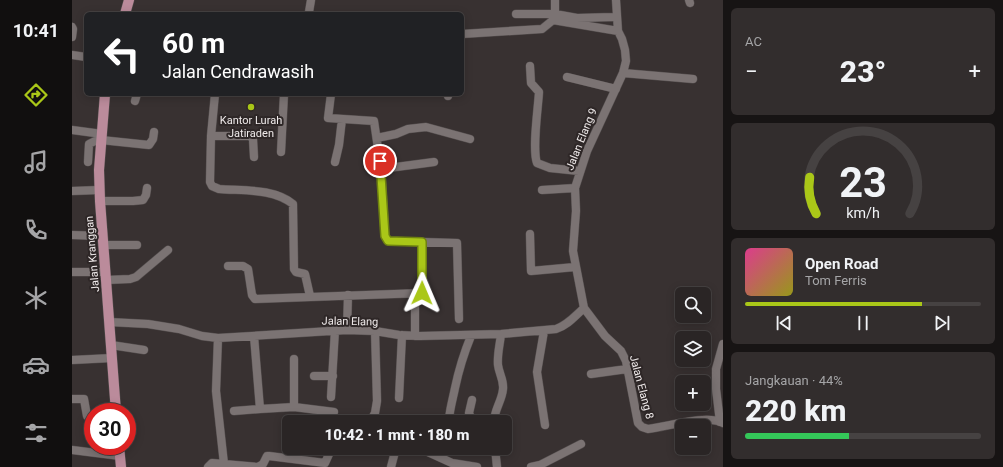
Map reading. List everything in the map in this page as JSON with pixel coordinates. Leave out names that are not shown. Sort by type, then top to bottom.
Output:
[{"type":"main road","points":[[126,12],[129,0]]},
{"type":"main road","name":"Jalan Kranggan","points":[[105,96],[99,170],[99,190],[102,240],[108,277],[109,322],[115,403]]},
{"type":"main road","points":[[120,455],[121,467]]},
{"type":"street","points":[[309,12],[311,0]]},
{"type":"street","points":[[555,0],[555,14]]},
{"type":"street","name":"Jalan Elang 9","points":[[584,308],[573,251],[576,211],[575,188],[580,171],[604,113],[623,73],[626,61],[625,50],[618,31],[616,0]]},
{"type":"street","points":[[516,14],[555,14],[577,18],[614,17]]},
{"type":"street","points":[[464,34],[542,29],[552,20],[618,31]]},
{"type":"street","points":[[72,27],[72,38]]},
{"type":"street","points":[[72,55],[84,57]]},
{"type":"street","points":[[530,66],[532,85],[539,92],[536,132],[537,163],[550,168],[580,171]]},
{"type":"street","points":[[623,73],[693,79]]},
{"type":"street","points":[[567,77],[616,89]]},
{"type":"street","points":[[215,96],[211,136],[210,182],[212,186],[219,189],[268,192],[285,198],[293,204],[294,269],[296,272],[305,274],[310,296]]},
{"type":"street","points":[[281,152],[284,96]]},
{"type":"street","points":[[331,96],[328,118],[374,121],[381,169],[386,238],[388,241],[457,243],[458,319]]},
{"type":"street","points":[[335,162],[339,145],[342,119]]},
{"type":"street","points":[[377,138],[396,134],[408,129],[426,127],[470,139]]},
{"type":"street","points":[[72,130],[101,139],[149,145],[153,139],[154,132]]},
{"type":"street","points":[[211,136],[250,136],[253,139],[254,157]]},
{"type":"street","points":[[88,162],[89,144],[101,139]]},
{"type":"street","points":[[381,169],[434,162]]},
{"type":"street","points":[[100,201],[143,200],[146,195],[147,188]]},
{"type":"street","points":[[542,190],[575,188]]},
{"type":"street","points":[[72,191],[99,190]]},
{"type":"street","points":[[530,234],[531,271],[575,267]]},
{"type":"street","points":[[72,236],[137,245]]},
{"type":"street","points":[[228,266],[243,266],[248,268],[252,295],[255,299],[310,296],[415,294],[422,293],[423,291],[422,242]]},
{"type":"street","points":[[72,272],[108,277],[130,279],[136,278],[168,250]]},
{"type":"street","points":[[415,294],[415,336]]},
{"type":"street","points":[[347,330],[348,295]]},
{"type":"street","name":"Jalan Elang","points":[[109,322],[148,324],[218,338],[335,330],[376,331],[415,336],[471,336],[544,331],[562,327],[584,308]]},
{"type":"street","name":"Jalan Elang 8","points":[[584,308],[605,336],[624,355],[638,423],[642,427],[651,428],[686,422],[722,422]]},
{"type":"street","points":[[331,397],[335,330]]},
{"type":"street","points":[[374,415],[377,401],[376,331]]},
{"type":"street","points":[[544,331],[537,372],[545,426]]},
{"type":"street","points":[[496,415],[503,390],[498,363],[501,334]]},
{"type":"street","points":[[399,398],[402,335]]},
{"type":"street","points":[[254,336],[260,409]]},
{"type":"street","points":[[450,415],[458,372],[471,336]]},
{"type":"street","points":[[218,338],[216,391],[224,464]]},
{"type":"street","points":[[722,422],[716,389],[720,379],[716,369],[721,361],[723,344]]},
{"type":"street","points":[[111,345],[144,350]]},
{"type":"street","points":[[72,360],[112,358]]},
{"type":"street","points":[[294,359],[294,407]]},
{"type":"street","points":[[591,374],[627,369]]},
{"type":"street","points":[[314,376],[333,376]]},
{"type":"street","points":[[72,399],[84,399],[85,403]]},
{"type":"street","points":[[470,415],[472,400]]},
{"type":"street","points":[[234,411],[294,407],[334,412]]},
{"type":"street","points":[[531,467],[540,465],[581,444]]},
{"type":"street","points":[[72,450],[84,450]]},
{"type":"street","points":[[208,467],[212,463],[258,467],[263,464],[266,456],[325,463],[329,455]]},
{"type":"street","points":[[391,467],[394,455]]},
{"type":"street","points":[[434,455],[452,463],[478,467]]},
{"type":"street","points":[[496,455],[497,467]]},
{"type":"place","name":"Kantor Lurah Jatiraden","points":[[251,107]]},
{"type":"route","points":[[380,161],[385,236],[388,241],[422,242],[422,293]]}]
